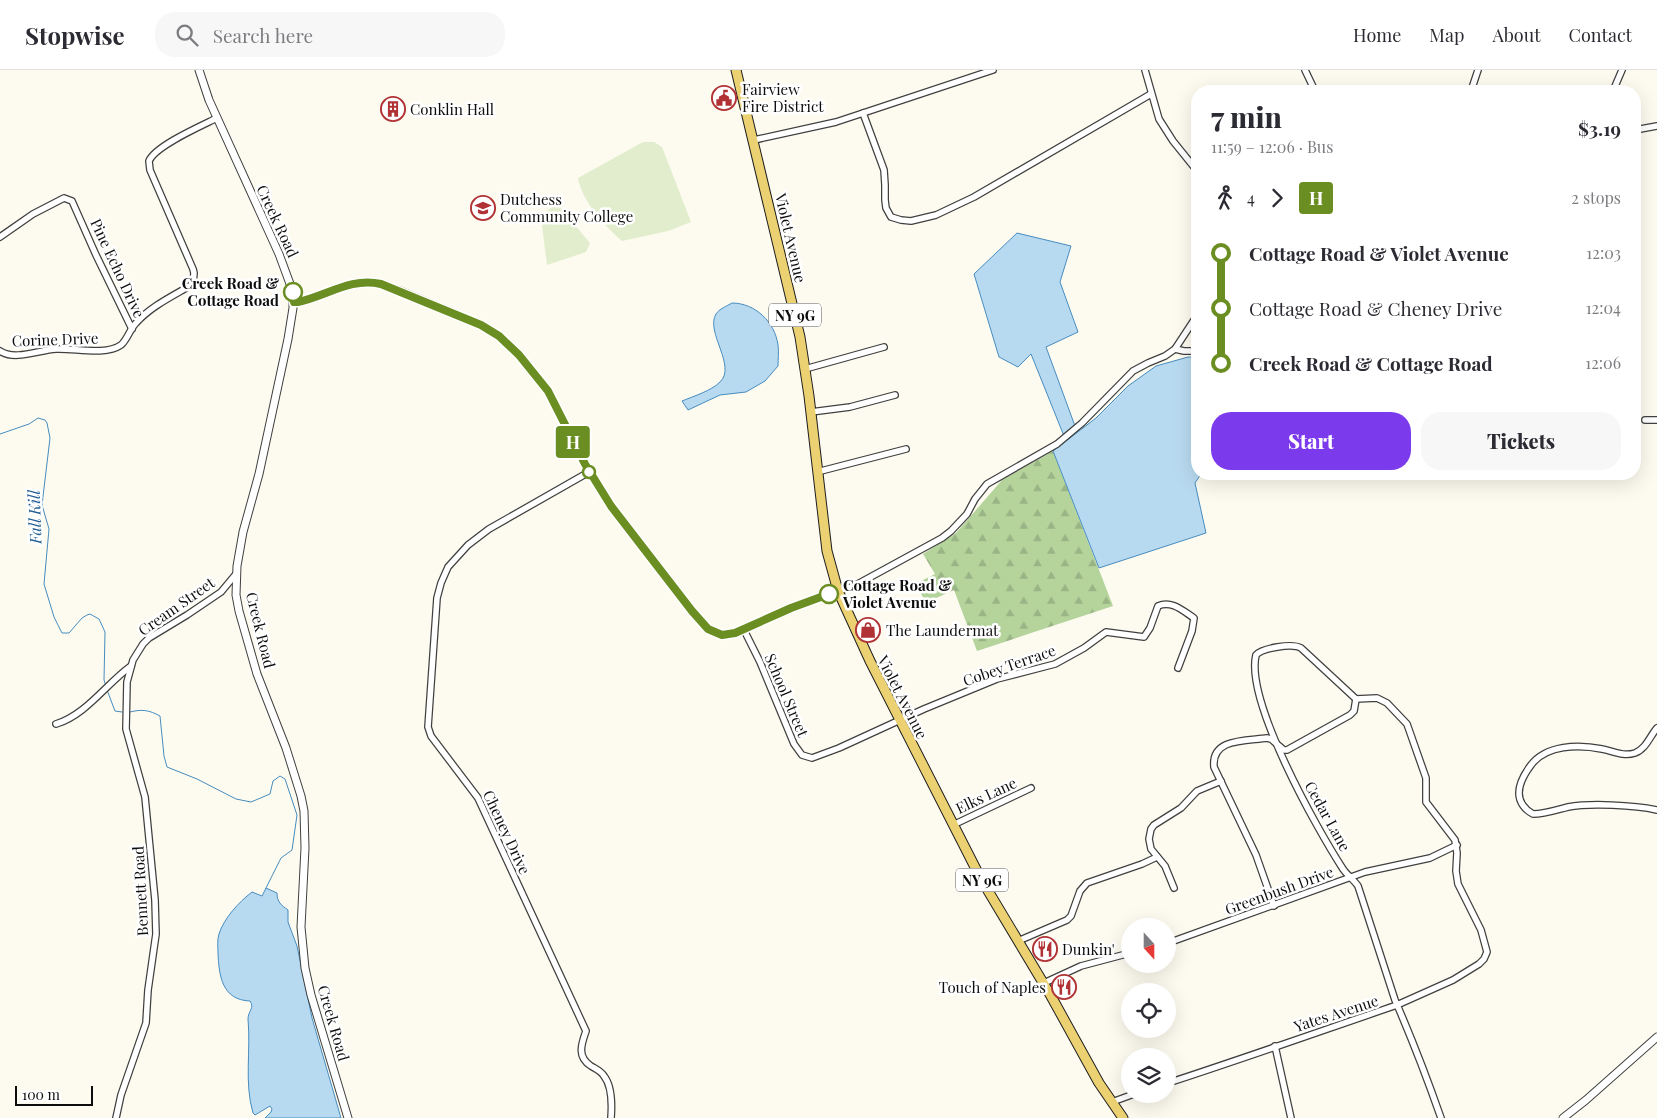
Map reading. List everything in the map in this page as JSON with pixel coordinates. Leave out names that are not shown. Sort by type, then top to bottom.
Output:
[{"type":"main road","name":"Violet Avenue","points":[[736,70],[791,296],[805,369],[827,551],[838,591],[856,633],[981,879],[1044,983],[1099,1084],[1123,1118]]},
{"type":"street","name":"Creek Road","points":[[199,70],[216,118],[292,287],[294,302],[288,339],[256,488],[243,532],[236,574],[236,595],[257,674],[286,748],[301,796],[304,811],[305,848],[301,926],[305,968],[310,995],[348,1118]]},
{"type":"street","points":[[754,140],[815,127],[863,113],[993,70]]},
{"type":"street","points":[[1145,70],[1159,119],[1166,132],[1191,163]]},
{"type":"street","points":[[1305,70],[1312,85]]},
{"type":"street","points":[[1473,85],[1478,70]]},
{"type":"street","points":[[1616,85],[1622,70]]},
{"type":"street","points":[[863,113],[884,170],[886,208],[891,217],[911,221],[936,215],[974,197],[1151,94]]},
{"type":"street","name":"Pine Echo Drive","points":[[0,237],[58,200],[64,198],[72,201],[132,328],[152,308],[193,284],[194,281],[193,269],[150,170],[150,158],[181,136],[216,118]]},
{"type":"street","points":[[1641,129],[1657,126]]},
{"type":"street","points":[[294,302],[307,300],[354,283],[375,282],[408,294],[488,329],[504,340],[519,355],[548,391],[589,472],[611,506],[704,626],[722,635],[744,630],[801,604],[854,586],[951,531],[967,514],[975,499],[987,484],[1057,444],[1082,423],[1133,371],[1165,356],[1175,349],[1191,325]]},
{"type":"street","name":"Corine Drive","points":[[0,351],[17,355],[56,349],[111,350],[122,344],[132,328]]},
{"type":"street","points":[[805,369],[884,347]]},
{"type":"street","points":[[1175,349],[1191,351]]},
{"type":"street","points":[[811,412],[850,407],[896,395]]},
{"type":"street","points":[[1645,420],[1657,420]]},
{"type":"street","points":[[817,472],[906,448]]},
{"type":"street","name":"Cheney Drive","points":[[589,472],[489,529],[468,545],[448,567],[437,598],[428,727],[431,736],[478,798],[586,1031],[580,1049],[581,1054],[585,1062],[600,1072],[606,1079],[611,1102],[611,1118]]},
{"type":"street","name":"Cream Street","points":[[125,720],[127,682],[137,651],[149,638],[212,599],[225,588],[236,574]]},
{"type":"street","name":"Cobey Terrace","points":[[900,720],[997,679],[1055,664],[1084,648],[1106,632],[1144,636],[1150,628],[1158,606],[1164,604],[1179,608],[1194,618],[1192,630],[1178,668]]},
{"type":"street","name":"School Street","points":[[744,630],[760,662],[794,744],[802,755],[812,758],[818,757],[900,720]]},
{"type":"street","name":"Cedar Lane","points":[[1356,699],[1301,648],[1291,645],[1258,652],[1256,655],[1254,665],[1259,692],[1275,742],[1326,841],[1345,872],[1358,886],[1397,1005]]},
{"type":"street","points":[[56,724],[68,720],[131,666]]},
{"type":"street","points":[[1274,906],[1256,855],[1214,767],[1213,760],[1216,750],[1221,746],[1266,738],[1287,750],[1350,715],[1354,711],[1356,699],[1377,698],[1387,703],[1407,724],[1426,778],[1426,802],[1450,832],[1457,845],[1456,871],[1458,884],[1481,930],[1487,952],[1479,964],[1453,980],[1397,1005]]},
{"type":"street","name":"Bennett Road","points":[[116,1118],[121,1094],[146,1023],[148,990],[156,934],[155,900],[145,797],[125,720]]},
{"type":"street","points":[[1657,728],[1642,749],[1627,755],[1602,749],[1574,747],[1543,753],[1536,758],[1524,775],[1519,792],[1522,804],[1533,814],[1588,805],[1657,810]]},
{"type":"street","points":[[1174,888],[1165,866],[1152,849],[1149,839],[1151,829],[1154,825],[1181,808],[1197,791],[1221,781]]},
{"type":"street","name":"Elks Lane","points":[[953,824],[1030,788]]},
{"type":"street","name":"Greenbush Drive","points":[[1176,939],[1274,906],[1350,877],[1379,868],[1430,858],[1457,845]]},
{"type":"street","points":[[1018,940],[1067,920],[1080,891],[1087,883],[1157,857]]},
{"type":"street","points":[[1044,983],[1081,966],[1121,955]]},
{"type":"street","name":"Yates Avenue","points":[[1176,1080],[1397,1005],[1441,1118]]},
{"type":"street","points":[[1563,1118],[1657,1037]]},
{"type":"street","points":[[1275,1046],[1291,1118]]},
{"type":"street","points":[[1112,1102],[1121,1099]]},
{"type":"green space","points":[[643,142],[654,142],[662,147],[691,222],[668,231],[622,241],[601,221],[589,205],[578,178]]},
{"type":"green space","points":[[556,203],[590,243],[586,252],[547,265],[541,217]]},
{"type":"green space","points":[[1053,451],[1113,606],[977,651],[954,590],[925,603],[917,583],[935,574],[923,554],[956,533],[1002,480]]},
{"type":"water","points":[[1017,233],[1071,246],[1060,282],[1078,332],[1046,347],[1075,426],[1064,436],[1031,354],[1018,367],[999,357],[974,274]]},
{"type":"water","points":[[732,303],[748,306],[756,310],[768,322],[773,329],[778,345],[778,366],[765,381],[746,392],[720,395],[688,410],[682,401],[712,388],[720,382],[724,375],[725,367],[714,330],[714,321],[717,312]]},
{"type":"water","points":[[1191,357],[1191,480],[1197,480],[1195,483],[1206,533],[1099,568],[1053,451],[1096,418],[1128,386],[1156,366]]},
{"type":"water","points":[[266,888],[277,893],[280,903],[288,910],[288,922],[297,946],[312,1018],[341,1118],[265,1118],[271,1112],[270,1106],[255,1115],[253,1113],[248,1078],[248,1019],[252,1008],[251,1003],[250,1001],[241,1000],[233,996],[224,985],[219,970],[218,941],[224,922],[237,905],[252,892],[262,896]]},
{"type":"waterway","name":"Fall Kill","points":[[0,434],[29,424],[38,418],[45,420],[47,423],[50,438],[42,505],[49,529],[44,584],[54,617],[62,633],[69,633],[87,615],[90,614],[99,619],[105,632],[104,680],[106,686]]},
{"type":"waterway","name":"Fall Kill","points":[[107,690],[115,711],[122,712]]},
{"type":"waterway","name":"Fall Kill","points":[[130,712],[145,711],[160,716],[167,767],[197,779],[236,799],[251,802],[270,794],[273,781],[280,776],[285,779],[297,815],[292,850],[281,858],[266,888]]},
{"type":"bus line","name":"H","points":[[293,292],[294,302],[298,302],[354,283],[375,282],[399,290],[481,325],[504,340],[537,375],[548,391],[585,464],[611,506],[692,611],[711,631],[722,635],[735,633],[810,600],[829,594]]},
{"type":"place","name":"Fairview Fire District","points":[[724,98]]},
{"type":"place","name":"Conklin Hall","points":[[393,109]]},
{"type":"place","name":"Dutchess Community College","points":[[483,208]]},
{"type":"place","name":"Creek Road & Cottage Road","points":[[293,292]]},
{"type":"place","name":"Cottage Road & Violet Avenue","points":[[829,594]]},
{"type":"place","name":"The Laundermat","points":[[868,630]]},
{"type":"place","name":"Dunkin'","points":[[1045,949]]},
{"type":"place","name":"Touch of Naples","points":[[1064,987]]}]
